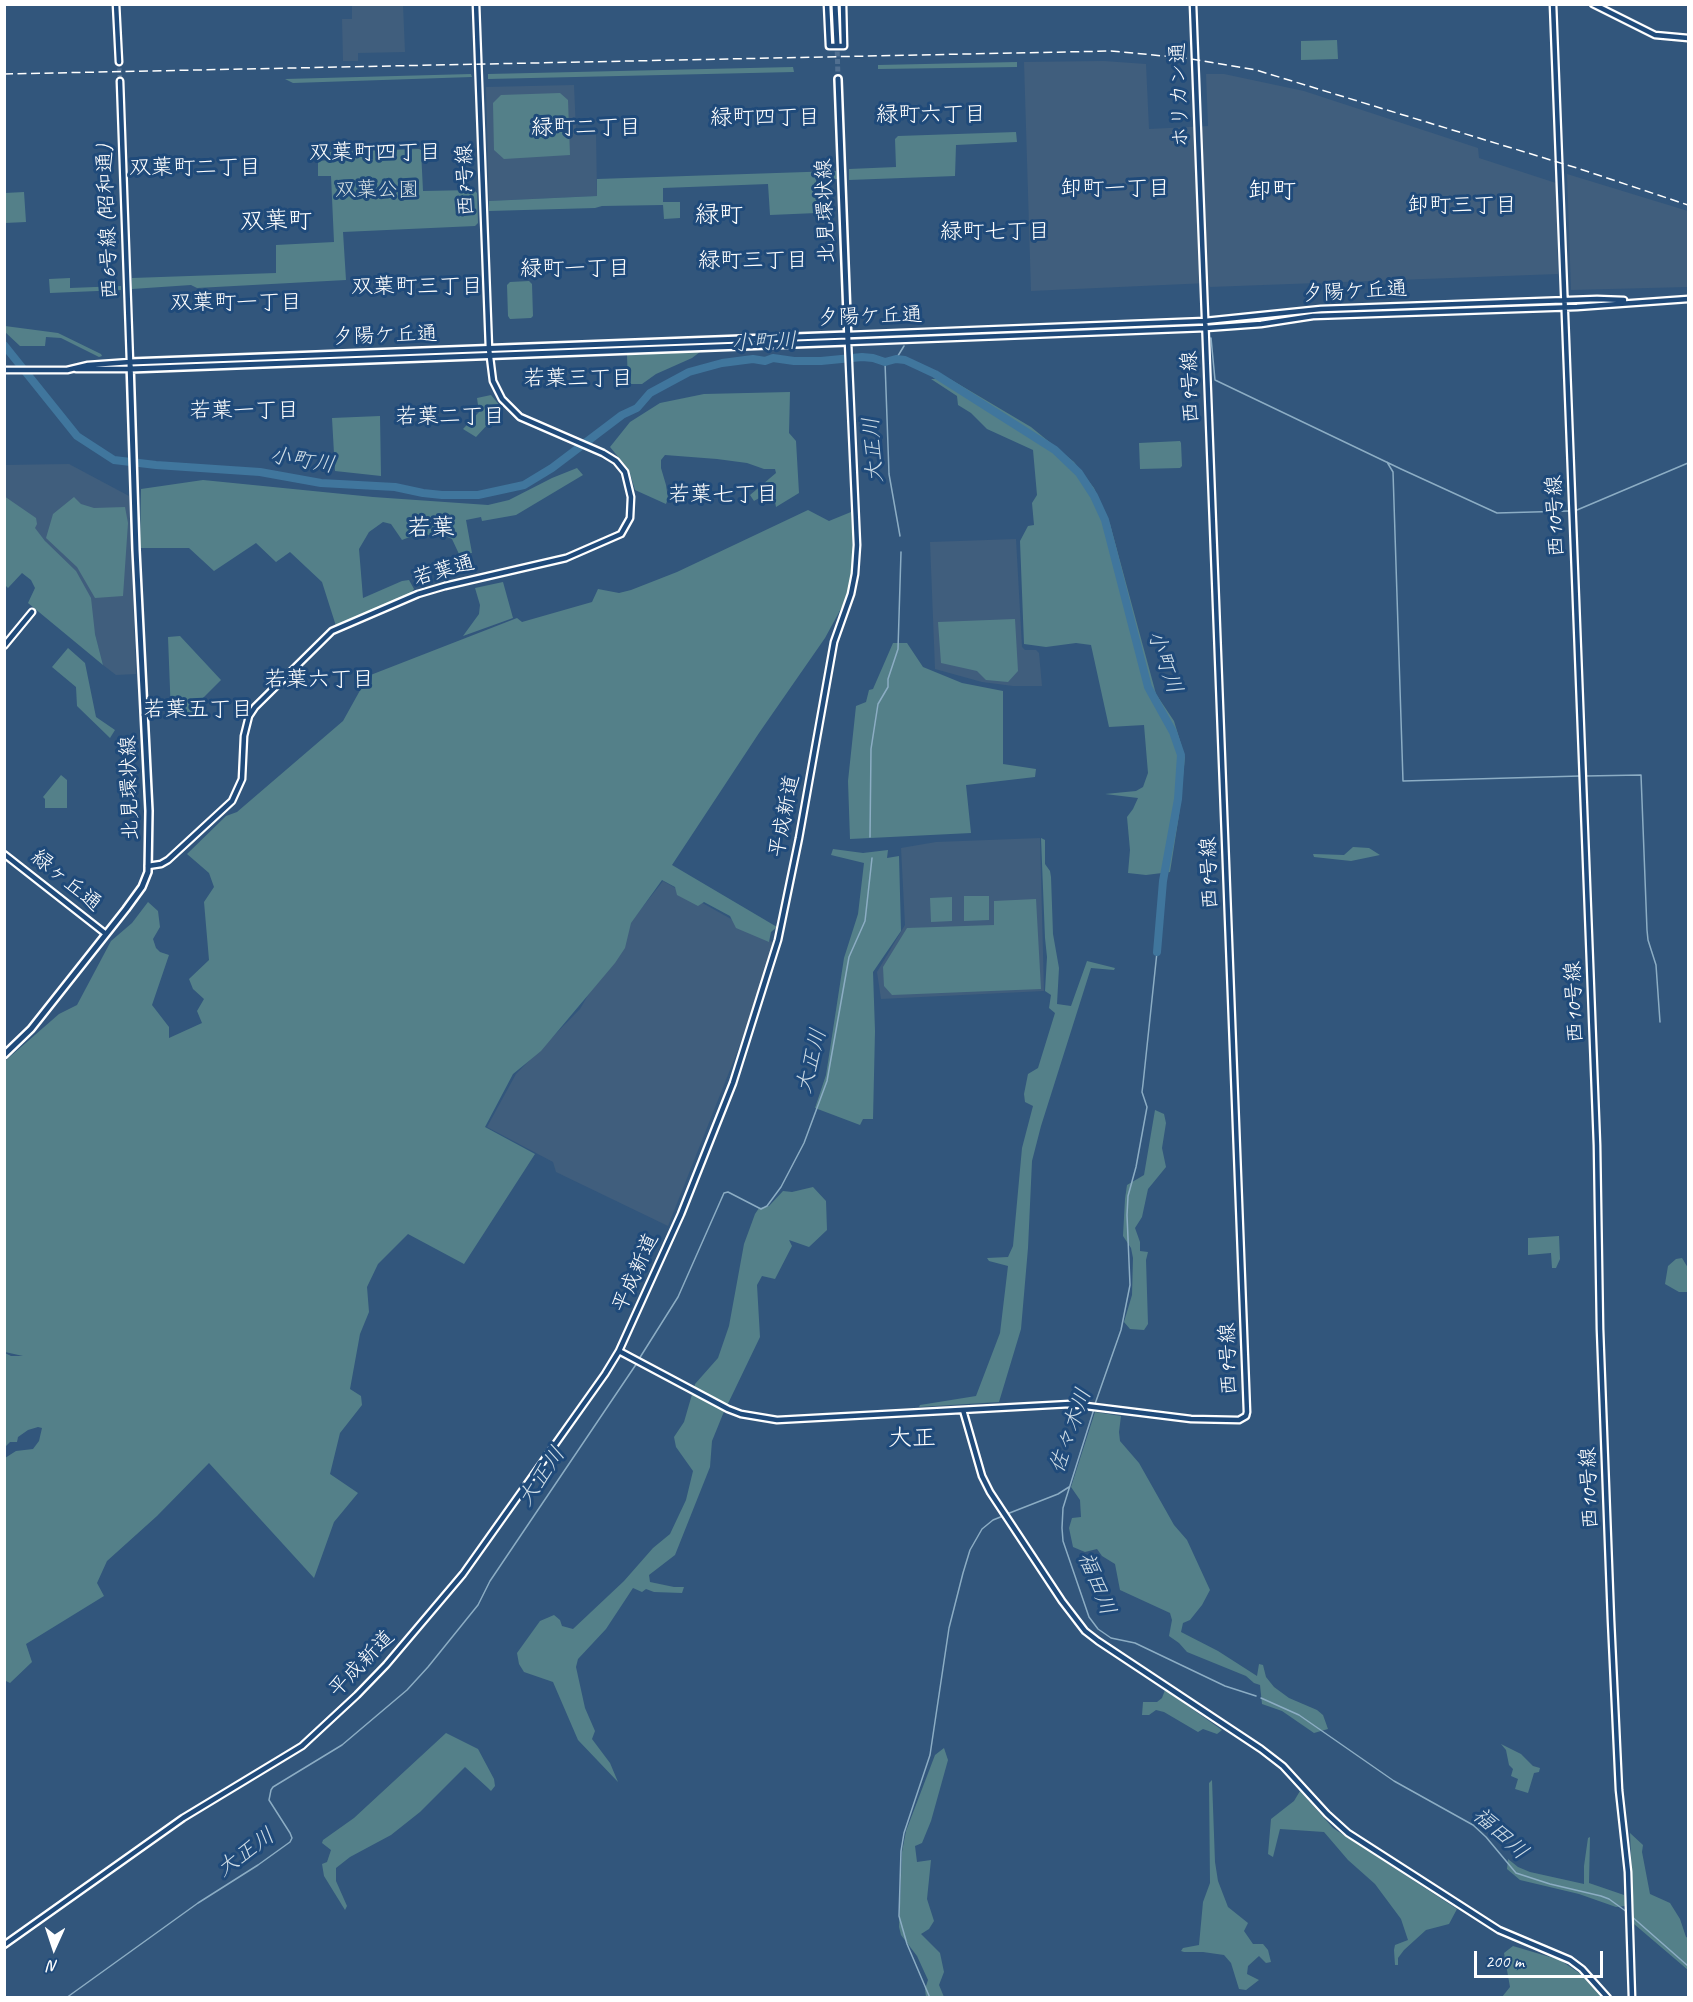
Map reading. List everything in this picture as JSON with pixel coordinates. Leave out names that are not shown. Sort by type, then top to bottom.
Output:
[{"type":"main road","points":[[835,4],[837,44]]},
{"type":"main road","name":"北見環状線","points":[[838,79],[848,338]]},
{"type":"main road","name":"夕陽ケ丘通","points":[[130,365],[848,338]]},
{"type":"main road","name":"北見環状線","points":[[4,1055],[31,1029],[142,887],[148,866],[149,811],[136,550],[130,365]]},
{"type":"street","points":[[116,4],[118,62]]},
{"type":"street","name":"西7号線","points":[[476,4],[489,352]]},
{"type":"street","points":[[827,4],[829,46],[844,46],[843,4]]},
{"type":"street","name":"ホリカン通","points":[[1193,4],[1206,328]]},
{"type":"street","name":"西10号線","points":[[1552,4],[1597,1145],[1601,1353],[1611,1620],[1619,1790],[1630,1906],[1632,1998]]},
{"type":"street","points":[[1593,4],[1655,35],[1689,38]]},
{"type":"street","name":"西6号線 (昭和通)","points":[[120,81],[130,365]]},
{"type":"street","name":"夕陽ケ丘通","points":[[848,338],[1206,328],[1261,324],[1313,316],[1565,307],[1689,299]]},
{"type":"street","name":"夕陽ケ丘通","points":[[848,338],[1206,321],[1321,309],[1565,300],[1638,301]]},
{"type":"street","name":"西9号線","points":[[963,1410],[1070,1404],[1191,1419],[1239,1420],[1246,1416],[1206,328]]},
{"type":"street","name":"平成新道","points":[[4,1945],[183,1818],[302,1746],[357,1695],[386,1665],[463,1574],[619,1351],[681,1214],[733,1083],[778,940],[834,642],[851,594],[855,574],[856,545],[848,338]]},
{"type":"street","name":"若葉通","points":[[148,866],[161,864],[168,860],[232,801],[242,779],[244,736],[249,716],[255,706],[332,631],[418,594],[566,558],[621,534],[627,526],[632,510],[631,497],[622,467],[611,457],[520,417],[496,390],[489,352]]},
{"type":"street","name":"夕陽ケ丘通","points":[[4,370],[130,365]]},
{"type":"street","points":[[4,646],[32,612]]},
{"type":"street","name":"緑ヶ丘通","points":[[4,854],[106,934]]},
{"type":"street","points":[[619,1351],[728,1409],[754,1417],[777,1420],[963,1410],[982,1476],[1003,1512],[1077,1622],[1098,1641],[1283,1766],[1327,1814],[1348,1833],[1499,1930],[1570,1960],[1582,1969],[1608,1998]]},
{"type":"shaded area","points":[[352,5],[403,5],[405,52],[358,53],[358,61],[343,61],[342,19],[352,19]]},
{"type":"shaded area","points":[[1104,61],[1146,64],[1149,129],[1208,126],[1206,74],[1224,74],[1304,91],[1478,148],[1479,158],[1556,183],[1558,274],[1210,287],[1208,283],[1031,291],[1024,62]]},
{"type":"shaded area","points":[[574,85],[576,131],[596,131],[597,196],[489,201],[486,87]]},
{"type":"shaded area","points":[[1567,174],[1688,211],[1688,287],[1571,290]]},
{"type":"shaded area","points":[[69,464],[129,496],[136,674],[116,675],[103,665],[95,634],[45,541],[5,497],[4,465]]},
{"type":"shaded area","points":[[1016,539],[1022,647],[1025,650],[1036,650],[1039,653],[1042,686],[1013,686],[982,682],[935,669],[930,542]]},
{"type":"shaded area","points":[[1040,838],[1044,991],[881,999],[877,972],[905,925],[901,848],[936,842]]},
{"type":"shaded area","points":[[663,881],[774,943],[741,1042],[668,1226],[556,1172],[553,1162],[487,1127],[516,1074],[580,1009],[630,923]]},
{"type":"green space","points":[[1337,40],[1338,59],[1301,60],[1301,41]]},
{"type":"green space","points":[[1017,62],[1017,67],[878,69],[878,65]]},
{"type":"green space","points":[[793,67],[794,72],[488,79],[488,74]]},
{"type":"green space","points":[[471,74],[472,77],[293,83],[285,79]]},
{"type":"green space","points":[[560,93],[568,100],[570,155],[504,159],[494,150],[493,103],[501,95]]},
{"type":"green space","points":[[1016,132],[1017,142],[956,145],[955,176],[849,180],[849,169],[896,167],[895,139],[898,136]]},
{"type":"green space","name":"双葉公園","points":[[421,150],[423,191],[474,190],[477,193],[478,223],[475,226],[343,232],[346,280],[132,289],[132,278],[276,273],[276,245],[334,242],[331,176],[318,176],[318,161],[330,160],[330,152]]},
{"type":"green space","points":[[836,171],[837,179],[816,180],[817,213],[770,215],[768,184],[663,188],[663,202],[680,202],[680,218],[664,219],[663,205],[489,211],[489,201],[597,196],[597,179]]},
{"type":"green space","points":[[24,192],[26,222],[5,223],[5,193]]},
{"type":"green space","points":[[70,278],[70,288],[121,286],[121,290],[50,293],[49,279]]},
{"type":"green space","points":[[529,281],[532,284],[533,316],[510,319],[507,285],[510,282]]},
{"type":"green space","points":[[5,326],[58,333],[102,356],[99,357],[61,338],[46,337],[45,346],[20,346],[5,332]]},
{"type":"green space","points":[[700,352],[656,374],[642,384],[628,384],[627,355]]},
{"type":"green space","points":[[931,379],[950,379],[1031,427],[1074,462],[1094,488],[1110,524],[1156,694],[1174,721],[1185,757],[1170,872],[1146,875],[1128,873],[1130,850],[1127,817],[1138,798],[1105,794],[1136,791],[1143,787],[1148,773],[1144,725],[1109,727],[1091,645],[1076,643],[1046,647],[1024,644],[1020,541],[1028,526],[1034,525],[1032,503],[1037,495],[1033,450],[987,429],[971,413],[958,405],[957,396]]},
{"type":"green space","points":[[790,392],[789,433],[796,441],[799,493],[776,507],[773,490],[754,501],[750,495],[776,473],[775,469],[764,469],[747,463],[717,459],[665,455],[661,460],[661,468],[668,498],[666,504],[635,490],[629,470],[610,447],[630,422],[660,403],[704,394]]},
{"type":"green space","points":[[491,395],[501,410],[476,437],[463,429],[479,412],[477,398]]},
{"type":"green space","points":[[380,416],[381,476],[335,471],[332,418]]},
{"type":"green space","points":[[1180,441],[1182,466],[1180,468],[1140,469],[1139,443]]},
{"type":"green space","points":[[577,468],[583,475],[516,515],[482,521],[481,517],[466,520],[472,553],[459,554],[452,539],[443,535],[415,535],[402,540],[391,524],[383,522],[369,532],[359,549],[363,598],[402,581],[409,580],[414,589],[410,594],[336,626],[322,582],[290,552],[276,562],[256,543],[214,571],[189,548],[140,548],[141,489],[203,480],[373,497],[488,505],[509,500]]},
{"type":"green space","points":[[4,496],[36,518],[35,528],[76,571],[91,598],[95,634],[103,665],[28,603],[35,588],[31,580],[22,573],[8,588],[5,585]]},
{"type":"green space","points":[[74,497],[81,504],[94,508],[125,507],[128,523],[123,596],[95,598],[77,567],[46,538],[53,514]]},
{"type":"green space","points":[[808,510],[829,521],[851,512],[853,552],[850,592],[825,638],[672,865],[777,927],[771,932],[769,942],[736,928],[730,916],[704,902],[698,906],[677,895],[675,887],[662,880],[631,923],[625,948],[615,963],[541,1051],[513,1074],[485,1127],[535,1154],[464,1264],[408,1234],[378,1264],[367,1287],[369,1312],[360,1334],[350,1389],[361,1396],[362,1405],[340,1433],[330,1474],[358,1493],[334,1522],[314,1578],[209,1463],[157,1516],[107,1561],[97,1583],[104,1596],[26,1644],[32,1662],[10,1683],[4,1680],[5,1458],[16,1451],[33,1449],[39,1441],[42,1428],[28,1430],[18,1437],[17,1442],[10,1442],[5,1447],[5,1353],[11,1356],[23,1356],[5,1352],[5,1061],[59,1014],[77,1005],[111,941],[132,923],[148,902],[158,911],[160,927],[153,939],[156,948],[169,955],[152,1005],[169,1027],[169,1038],[202,1023],[197,1011],[204,999],[193,989],[189,979],[209,960],[204,902],[214,887],[209,873],[187,854],[226,816],[237,812],[343,721],[368,676],[517,618],[522,622],[592,602],[598,589],[619,593],[631,590],[677,572]]},
{"type":"green space","points":[[503,582],[513,618],[463,636],[479,614],[480,605],[475,588]]},
{"type":"green space","points":[[1015,619],[1018,671],[1008,682],[986,680],[977,671],[941,663],[938,622]]},
{"type":"green space","points":[[180,636],[221,680],[202,699],[202,714],[171,715],[168,637]]},
{"type":"green space","points":[[893,643],[907,643],[923,667],[962,683],[1003,691],[1003,764],[1036,769],[1035,777],[966,785],[971,833],[850,839],[848,781],[856,706],[866,702],[869,690],[873,689]]},
{"type":"green space","points":[[68,648],[85,663],[96,717],[115,730],[110,738],[77,706],[76,687],[52,667]]},
{"type":"green space","points":[[61,775],[67,780],[67,808],[45,808],[43,797]]},
{"type":"green space","points":[[1041,838],[1045,840],[1045,864],[1051,877],[1053,934],[1059,968],[1057,1004],[1071,1006],[1087,961],[1115,968],[1114,970],[1091,968],[1041,1126],[1032,1161],[1021,1329],[999,1402],[919,1407],[976,1396],[1000,1333],[1008,1266],[989,1261],[987,1258],[1008,1257],[1013,1246],[1022,1148],[1033,1106],[1025,1102],[1024,1094],[1028,1074],[1038,1068],[1055,1013],[1049,1008],[1051,995],[1045,991],[1047,957]]},
{"type":"green space","points":[[1353,847],[1369,848],[1380,855],[1351,861],[1314,857],[1313,854],[1344,855]]},
{"type":"green space","points":[[833,849],[863,853],[888,850],[887,858],[899,856],[901,931],[873,972],[875,1031],[873,1119],[863,1119],[860,1125],[815,1108],[826,1075],[844,958],[858,914],[864,863],[831,855]]},
{"type":"green space","points":[[964,896],[989,896],[989,920],[964,921]]},
{"type":"green space","points":[[952,897],[952,921],[931,922],[930,898]]},
{"type":"green space","points":[[1036,899],[1041,989],[892,995],[884,986],[883,967],[907,928],[994,925],[994,901]]},
{"type":"green space","points":[[1155,1110],[1164,1114],[1166,1123],[1162,1148],[1166,1167],[1148,1189],[1142,1217],[1135,1228],[1140,1242],[1140,1251],[1148,1252],[1146,1260],[1148,1324],[1144,1330],[1130,1329],[1124,1322],[1132,1295],[1133,1258],[1131,1248],[1123,1236],[1125,1199],[1127,1185],[1144,1175]]},
{"type":"green space","points":[[813,1187],[826,1201],[827,1230],[809,1247],[789,1240],[792,1246],[775,1279],[762,1276],[757,1285],[760,1337],[712,1441],[710,1467],[675,1555],[649,1575],[650,1582],[684,1587],[682,1593],[654,1592],[646,1589],[642,1592],[633,1588],[606,1629],[578,1659],[576,1667],[585,1708],[595,1731],[592,1739],[610,1763],[618,1782],[578,1740],[553,1682],[524,1672],[519,1664],[517,1653],[540,1621],[554,1615],[560,1620],[562,1626],[573,1629],[624,1581],[653,1548],[670,1534],[686,1500],[693,1471],[676,1447],[674,1437],[684,1422],[695,1384],[718,1358],[729,1326],[744,1244],[755,1214],[759,1208],[769,1206],[783,1191],[792,1192]]},
{"type":"green space","points":[[1559,1236],[1560,1259],[1556,1268],[1552,1268],[1551,1253],[1528,1255],[1528,1238]]},
{"type":"green space","points":[[1682,1258],[1688,1268],[1688,1292],[1679,1292],[1665,1284],[1668,1266],[1676,1259]]},
{"type":"green space","points":[[1095,1412],[1121,1416],[1120,1441],[1139,1463],[1174,1525],[1187,1540],[1210,1590],[1190,1620],[1183,1623],[1181,1632],[1218,1651],[1257,1676],[1259,1664],[1263,1665],[1266,1677],[1274,1687],[1289,1698],[1317,1710],[1323,1715],[1328,1729],[1314,1733],[1282,1711],[1262,1704],[1260,1685],[1246,1676],[1187,1652],[1169,1636],[1172,1620],[1170,1613],[1120,1590],[1115,1564],[1102,1556],[1097,1549],[1085,1552],[1073,1547],[1069,1528],[1072,1518],[1081,1517],[1080,1500],[1071,1487]]},
{"type":"green space","points":[[1165,1690],[1222,1730],[1217,1734],[1203,1729],[1198,1732],[1164,1712],[1156,1710],[1149,1715],[1142,1715],[1143,1702],[1157,1702],[1162,1698]]},
{"type":"green space","points":[[446,1733],[478,1749],[494,1779],[495,1786],[491,1791],[465,1767],[420,1812],[391,1835],[350,1857],[336,1868],[336,1881],[347,1906],[345,1910],[324,1876],[322,1864],[327,1862],[331,1850],[322,1843],[323,1840],[354,1818]]},
{"type":"green space","points":[[1501,1744],[1521,1754],[1533,1766],[1540,1768],[1539,1772],[1534,1773],[1528,1793],[1515,1789],[1518,1779],[1511,1776],[1513,1769],[1509,1765],[1506,1750]]},
{"type":"green space","points":[[944,1748],[948,1760],[931,1821],[922,1843],[915,1846],[917,1862],[931,1860],[927,1899],[934,1921],[929,1929],[921,1934],[940,1953],[944,1972],[939,1985],[944,1997],[926,1997],[925,1989],[928,1980],[917,1956],[901,1935],[899,1927],[902,1852],[906,1831],[935,1755]]},
{"type":"green space","points":[[1212,1780],[1215,1862],[1218,1881],[1228,1907],[1248,1923],[1244,1931],[1253,1944],[1263,1944],[1268,1950],[1271,1962],[1266,1963],[1259,1956],[1248,1966],[1247,1974],[1259,1980],[1246,1990],[1239,1989],[1231,1963],[1224,1955],[1181,1951],[1183,1948],[1199,1945],[1203,1902],[1210,1883],[1209,1783]]},
{"type":"green space","points":[[1300,1791],[1333,1828],[1457,1909],[1449,1924],[1426,1930],[1404,1950],[1398,1958],[1398,1965],[1395,1965],[1395,1945],[1408,1940],[1401,1919],[1375,1884],[1348,1860],[1324,1832],[1280,1829],[1273,1857],[1268,1854],[1271,1819],[1294,1801]]},
{"type":"green space","points":[[1630,1833],[1643,1845],[1642,1852],[1650,1894],[1670,1903],[1680,1919],[1688,1938],[1688,1970],[1634,1924]]},
{"type":"green space","points":[[1590,1837],[1589,1883],[1624,1895],[1626,1906],[1616,1907],[1579,1894],[1520,1880],[1507,1869],[1508,1859],[1518,1867],[1530,1872],[1584,1884],[1584,1866]]},
{"type":"green space","points":[[1513,1946],[1560,1960],[1582,1975],[1602,1997],[1502,1997],[1510,1987],[1504,1953]]},
{"type":"waterway","points":[[1211,338],[1215,380],[1497,513],[1569,511]]},
{"type":"waterway","name":"小町川","points":[[4,345],[77,436],[114,460],[260,472],[321,483],[395,487],[442,495],[478,495],[524,485],[552,468],[622,415],[637,408],[650,393],[689,372],[722,363],[753,359],[765,361],[773,358],[821,361],[862,357],[885,362],[896,359],[905,360],[935,374],[1055,450],[1079,473],[1094,496],[1105,520],[1148,687],[1173,732],[1181,755],[1178,799],[1163,881],[1157,952]]},
{"type":"waterway","points":[[896,359],[904,346]]},
{"type":"waterway","name":"大正川","points":[[885,362],[889,474],[900,536]]},
{"type":"waterway","points":[[1387,462],[1393,472],[1403,781],[1580,776]]},
{"type":"waterway","points":[[1577,510],[1688,463]]},
{"type":"waterway","name":"大正川","points":[[870,837],[871,749],[878,704],[888,687],[888,679],[898,649],[901,552]]},
{"type":"waterway","points":[[1585,776],[1641,775],[1647,930],[1656,965],[1660,1022]]},
{"type":"waterway","name":"大正川","points":[[639,1359],[678,1297],[724,1193],[728,1192],[761,1209],[767,1206],[781,1187],[804,1143],[827,1081],[849,957],[865,921],[872,858]]},
{"type":"waterway","name":"佐々木川","points":[[1095,1404],[1121,1330],[1130,1285],[1128,1196],[1147,1107],[1142,1092],[1157,952]]},
{"type":"waterway","name":"大正川","points":[[66,1998],[198,1903],[290,1842],[292,1838],[290,1833],[269,1800],[273,1787],[342,1745],[407,1690],[428,1667],[478,1605],[490,1581],[637,1363]]},
{"type":"waterway","name":"福田川","points":[[1094,1409],[1063,1508],[1062,1528],[1063,1541],[1089,1617],[1098,1629],[1111,1638],[1135,1643],[1225,1686],[1256,1696]]},
{"type":"waterway","name":"佐々木川","points":[[1007,1514],[1058,1494],[1069,1487]]},
{"type":"waterway","name":"佐々木川","points":[[930,1998],[907,1944],[899,1916],[901,1851],[904,1833],[930,1755],[949,1628],[970,1550],[982,1529],[993,1520],[1003,1516]]},
{"type":"waterway","name":"福田川","points":[[1261,1698],[1299,1715],[1394,1781],[1473,1825],[1516,1873],[1601,1896],[1627,1912]]},
{"type":"waterway","name":"福田川","points":[[1630,1915],[1688,1966]]},
{"type":"tunnel","points":[[837,44],[838,79]]},
{"type":"tunnel","points":[[119,62],[120,81]]},
{"type":"railway","points":[[4,74],[1111,51],[1185,58],[1256,70],[1577,168],[1688,205]]},
{"type":"district","name":"緑町六丁目","points":[[931,115]]},
{"type":"district","name":"緑町四丁目","points":[[765,118]]},
{"type":"district","name":"緑町二丁目","points":[[586,128]]},
{"type":"district","name":"双葉町四丁目","points":[[375,153]]},
{"type":"district","name":"双葉町二丁目","points":[[195,168]]},
{"type":"district","name":"卸町一丁目","points":[[1115,189]]},
{"type":"district","name":"卸町","points":[[1272,192]]},
{"type":"district","name":"卸町三丁目","points":[[1462,206]]},
{"type":"district","name":"緑町","points":[[719,216]]},
{"type":"district","name":"双葉町","points":[[276,222]]},
{"type":"district","name":"緑町七丁目","points":[[995,232]]},
{"type":"district","name":"緑町三丁目","points":[[753,261]]},
{"type":"district","name":"緑町一丁目","points":[[575,269]]},
{"type":"district","name":"双葉町三丁目","points":[[417,287]]},
{"type":"district","name":"双葉町一丁目","points":[[236,303]]},
{"type":"district","name":"若葉三丁目","points":[[578,379]]},
{"type":"district","name":"若葉一丁目","points":[[244,411]]},
{"type":"district","name":"若葉二丁目","points":[[450,417]]},
{"type":"district","name":"若葉七丁目","points":[[723,495]]},
{"type":"district","name":"若葉","points":[[431,529]]},
{"type":"district","name":"若葉六丁目","points":[[319,680]]},
{"type":"district","name":"若葉五丁目","points":[[198,710]]},
{"type":"district","name":"大正","points":[[912,1439]]}]
